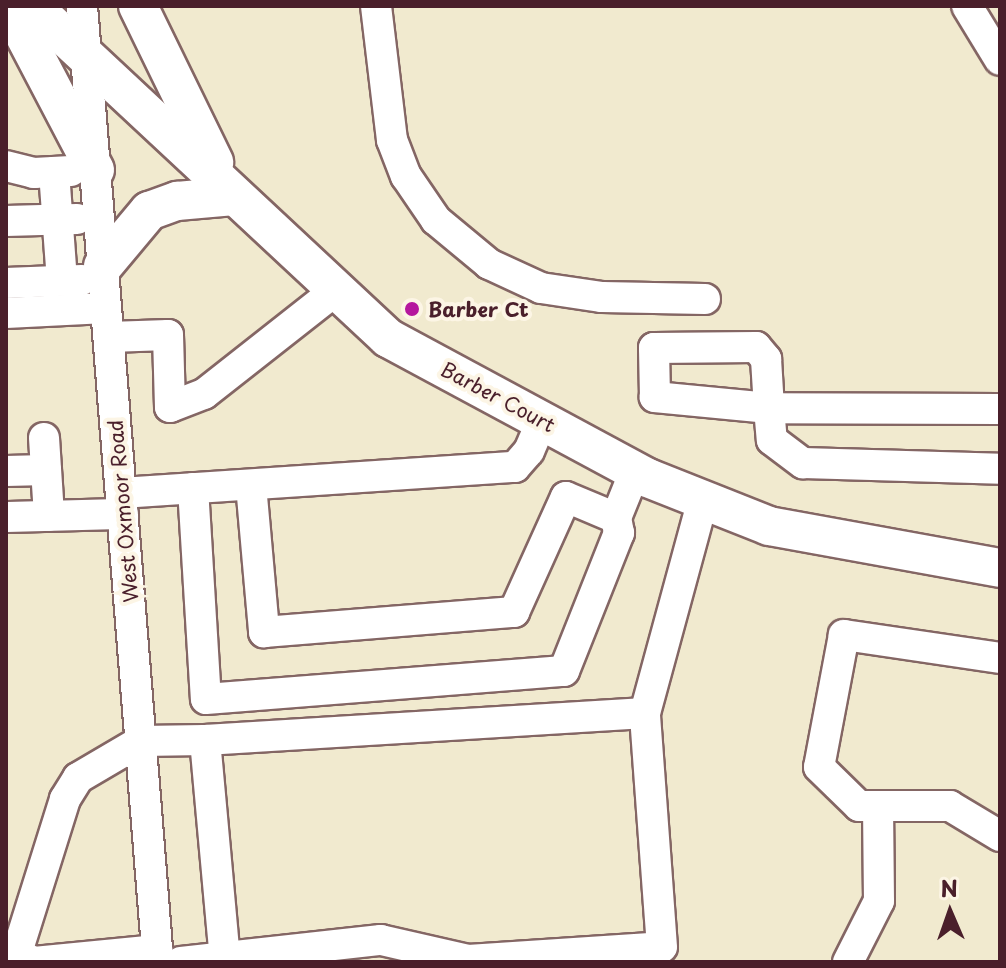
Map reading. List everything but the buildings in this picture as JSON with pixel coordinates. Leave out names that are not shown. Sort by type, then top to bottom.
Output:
[{"type":"main road","points":[[9,6],[95,170]]},
{"type":"main road","name":"Barber Court","points":[[32,6],[388,338],[635,471],[769,526],[1000,568]]},
{"type":"main road","points":[[106,298],[149,211],[177,201],[234,196],[192,125],[138,6]]},
{"type":"street","name":"West Oxmoor Road","points":[[82,6],[141,741],[165,958]]},
{"type":"street","points":[[376,6],[392,140],[406,176],[436,220],[489,264],[541,288],[602,297],[705,299]]},
{"type":"street","points":[[967,6],[1000,60]]},
{"type":"street","points":[[6,166],[54,172],[95,170]]},
{"type":"street","points":[[54,172],[62,281]]},
{"type":"street","points":[[6,221],[99,219]]},
{"type":"street","points":[[6,283],[62,281],[106,298],[168,335],[170,407],[204,394],[336,290]]},
{"type":"street","points":[[6,313],[106,298]]},
{"type":"street","points":[[1000,409],[769,408],[772,440],[803,463],[1000,469]]},
{"type":"street","points":[[6,517],[49,516],[193,488],[515,467],[529,451],[542,421]]},
{"type":"street","points":[[44,438],[49,516]]},
{"type":"street","points":[[6,471],[46,470]]},
{"type":"street","points":[[193,488],[206,699],[564,671],[619,533],[616,518],[635,471]]},
{"type":"street","points":[[251,485],[264,632],[514,612],[566,497],[616,518]]},
{"type":"street","points":[[645,713],[205,740],[141,741],[78,778],[65,799],[19,946],[21,955],[34,962],[225,959],[381,940],[468,960],[662,947],[645,713],[703,500]]},
{"type":"street","points":[[1000,658],[844,635],[819,767],[859,806],[950,806],[1000,836]]},
{"type":"street","points":[[205,740],[225,959]]},
{"type":"street","points":[[848,962],[879,901],[878,806]]},
{"type":"place","name":"Barber Ct","points":[[412,309]]}]
